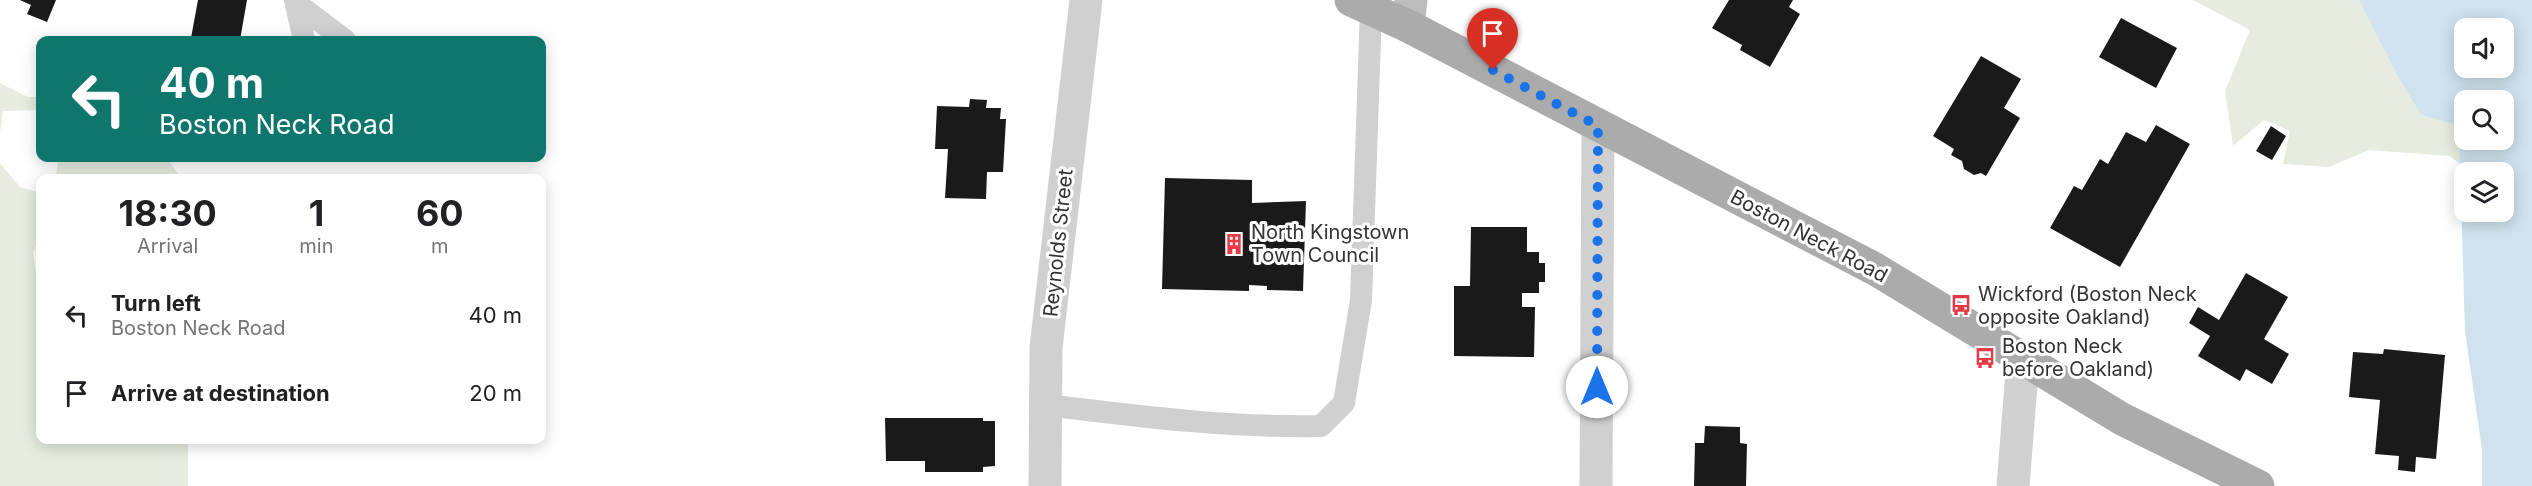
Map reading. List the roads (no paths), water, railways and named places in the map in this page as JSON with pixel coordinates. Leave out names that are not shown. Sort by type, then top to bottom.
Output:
[{"type":"main road","name":"Boston Neck Road","points":[[1361,4],[1410,13],[1598,126],[1875,269],[2122,419],[2258,486]]},
{"type":"street","name":"Reynolds Street","points":[[1045,486],[1046,348],[1086,0]]},
{"type":"street","points":[[1596,486],[1598,126]]},
{"type":"street","points":[[2013,486],[2023,359]]},
{"type":"lane","points":[[296,1],[303,36]]},
{"type":"lane","points":[[296,1],[340,36]]},
{"type":"lane","points":[[1046,405],[1148,417],[1269,427],[1321,426],[1344,403],[1361,300],[1361,4]]},
{"type":"water","points":[[2359,0],[2532,0],[2532,486],[2482,486],[2482,450],[2465,331],[2462,222],[2514,222],[2514,162],[2460,162],[2460,150],[2514,150],[2514,90],[2454,90],[2454,125],[2421,115],[2398,77]]},
{"type":"place","name":"North Kingstown Town Council","points":[[1234,244]]},
{"type":"place","name":"Wickford (Boston Neck opposite Oakland)","points":[[1961,305]]},
{"type":"place","name":"Boston Neck before Oakland)","points":[[1985,358]]}]
